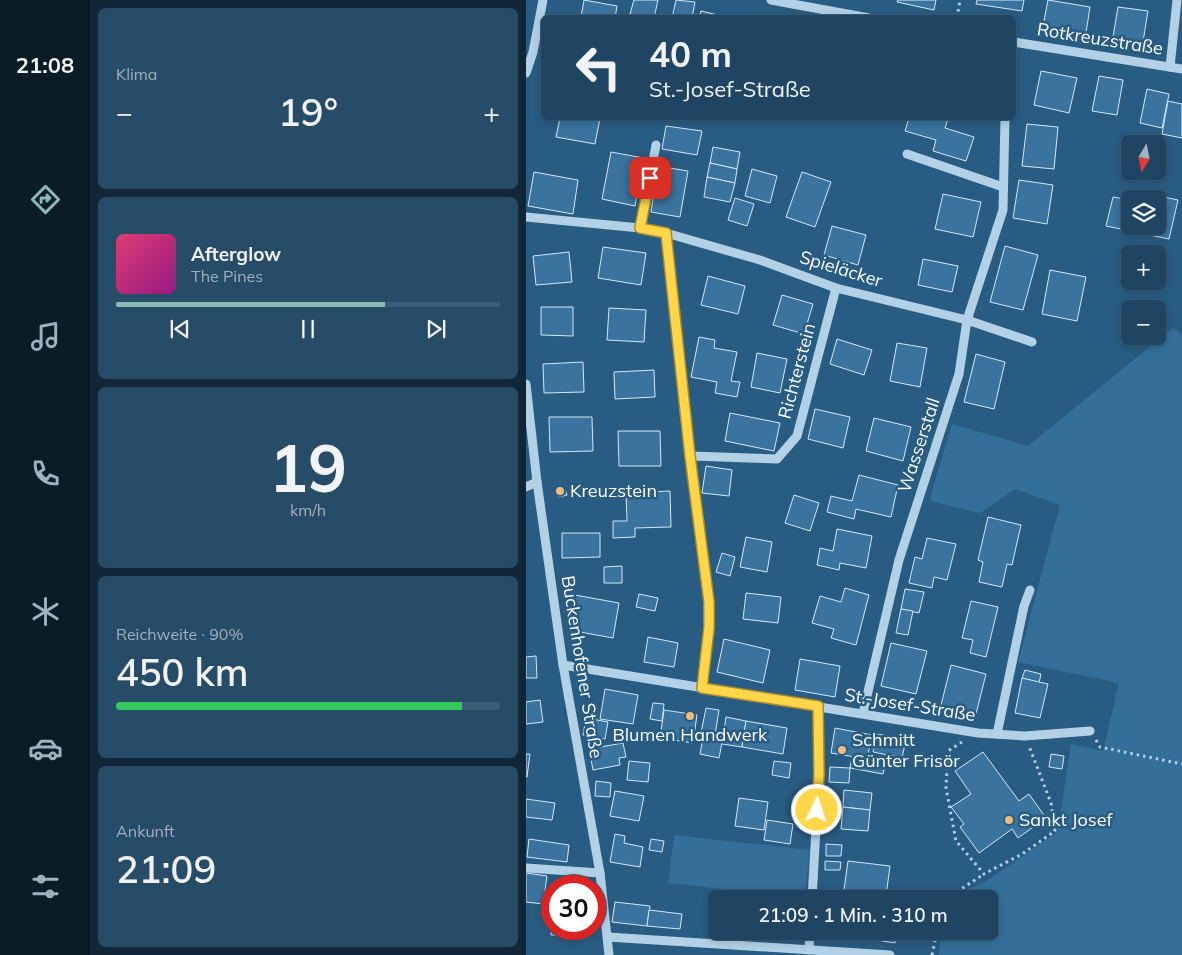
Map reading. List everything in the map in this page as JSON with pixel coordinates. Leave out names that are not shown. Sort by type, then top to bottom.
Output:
[{"type":"street","points":[[526,73],[533,52],[543,0]]},
{"type":"street","points":[[771,0],[817,4],[858,15]]},
{"type":"street","points":[[1170,67],[1177,0]]},
{"type":"street","name":"Rotkreuzstraße","points":[[1016,42],[1182,69]]},
{"type":"street","name":"Wasserstall","points":[[863,713],[899,560],[959,374],[967,320],[1003,210],[1006,120]]},
{"type":"street","points":[[640,228],[656,145]]},
{"type":"street","points":[[907,154],[1004,187]]},
{"type":"street","name":"Spieläcker","points":[[526,217],[640,228],[666,233],[760,260],[836,288],[967,320],[1032,342]]},
{"type":"street","points":[[666,233],[690,456],[709,602],[709,628],[702,688]]},
{"type":"street","name":"Richterstein","points":[[690,456],[777,459],[797,436],[836,288]]},
{"type":"street","name":"Buckenhofener Straße","points":[[526,384],[537,482],[563,666],[600,874],[609,955]]},
{"type":"street","points":[[526,486],[537,482]]},
{"type":"street","name":"St.-Josef-Straße","points":[[997,734],[1024,606],[1030,590]]},
{"type":"street","name":"St.-Josef-Straße","points":[[563,666],[978,733],[1025,736],[1090,731]]},
{"type":"street","name":"St.-Josef-Straße","points":[[813,890],[819,775],[818,706]]},
{"type":"street","points":[[526,868],[600,874]]},
{"type":"street","points":[[608,937],[890,955]]},
{"type":"street","points":[[809,950],[810,940]]},
{"type":"path","points":[[958,15],[960,0]]},
{"type":"path","points":[[1090,731],[1100,747],[1182,764]]},
{"type":"path","points":[[978,733],[948,750],[946,788],[956,841],[984,874]]},
{"type":"path","points":[[960,890],[984,874],[1022,854],[1055,831],[1051,802],[1025,736]]},
{"type":"path","points":[[932,955],[935,940]]},
{"type":"shaded area","points":[[1173,328],[1182,334],[1182,955],[939,955],[940,940],[998,940],[998,890],[966,890],[983,883],[1058,832],[1071,744],[1103,751],[1119,683],[1018,662],[1060,505],[1015,489],[980,513],[929,501],[952,424],[1028,446],[1152,345],[1166,345],[1166,334]]},
{"type":"shaded area","points":[[674,835],[810,850],[805,890],[731,890],[668,883]]},
{"type":"building","points":[[584,0],[617,6],[616,15],[581,15]]},
{"type":"building","points":[[634,0],[658,0],[655,15],[630,14]]},
{"type":"building","points":[[676,0],[695,2],[693,15],[673,15]]},
{"type":"building","points":[[898,0],[936,0],[934,10],[897,2]]},
{"type":"building","points":[[977,0],[1024,0],[1022,11],[976,4]]},
{"type":"building","points":[[1048,0],[1090,7],[1086,33],[1043,26]]},
{"type":"building","points":[[1118,7],[1148,11],[1143,42],[1113,37]]},
{"type":"building","points":[[701,11],[718,15],[700,15]]},
{"type":"building","points":[[1041,71],[1077,78],[1069,113],[1034,105]]},
{"type":"building","points":[[1099,76],[1123,80],[1117,115],[1092,111]]},
{"type":"building","points":[[1147,89],[1169,94],[1162,128],[1140,123]]},
{"type":"building","points":[[1168,101],[1182,104],[1182,138],[1162,134]]},
{"type":"building","points":[[560,120],[600,120],[595,144],[556,137]]},
{"type":"building","points":[[908,120],[948,120],[945,128],[974,137],[966,161],[933,151],[936,140],[905,131]]},
{"type":"building","points":[[1027,124],[1058,127],[1054,169],[1022,166]]},
{"type":"building","points":[[666,126],[702,131],[697,155],[662,149]]},
{"type":"building","points":[[713,147],[740,152],[737,169],[710,163]]},
{"type":"building","points":[[611,152],[644,158],[635,206],[602,199]]},
{"type":"building","points":[[710,163],[737,169],[735,183],[707,177]]},
{"type":"building","points":[[658,166],[688,171],[680,217],[651,212]]},
{"type":"building","points":[[752,169],[777,176],[770,203],[745,196]]},
{"type":"building","points":[[534,172],[578,180],[573,214],[528,206]]},
{"type":"building","points":[[802,172],[831,182],[815,227],[786,217]]},
{"type":"building","points":[[707,177],[735,183],[730,202],[704,197]]},
{"type":"building","points":[[1019,180],[1053,185],[1047,224],[1013,218]]},
{"type":"building","points":[[943,194],[981,202],[973,237],[935,229]]},
{"type":"building","points":[[1113,197],[1121,198],[1121,229],[1106,226]]},
{"type":"building","points":[[1166,197],[1178,200],[1169,239],[1150,235],[1166,235]]},
{"type":"building","points":[[735,198],[754,204],[747,226],[728,220]]},
{"type":"building","points":[[832,226],[866,235],[858,265],[824,255]]},
{"type":"building","points":[[1005,246],[1038,255],[1023,310],[990,302]]},
{"type":"building","points":[[603,247],[646,253],[641,285],[598,278]]},
{"type":"building","points":[[569,252],[572,282],[536,285],[533,256]]},
{"type":"building","points":[[923,259],[958,266],[952,292],[918,285]]},
{"type":"building","points":[[1050,270],[1086,277],[1077,321],[1042,314]]},
{"type":"building","points":[[708,276],[745,286],[738,314],[701,305]]},
{"type":"building","points":[[782,295],[813,304],[804,334],[773,325]]},
{"type":"building","points":[[541,307],[573,307],[573,336],[541,335]]},
{"type":"building","points":[[609,308],[646,310],[644,342],[607,340]]},
{"type":"building","points":[[699,337],[715,340],[714,348],[737,352],[731,381],[740,382],[737,397],[715,393],[717,382],[691,377]]},
{"type":"building","points":[[837,339],[872,350],[864,375],[830,364]]},
{"type":"building","points":[[897,343],[927,348],[920,387],[890,381]]},
{"type":"building","points":[[757,353],[787,359],[780,393],[751,387]]},
{"type":"building","points":[[976,354],[1005,362],[994,409],[964,402]]},
{"type":"building","points":[[583,362],[584,392],[544,393],[543,364]]},
{"type":"building","points":[[654,370],[655,397],[615,399],[614,372]]},
{"type":"building","points":[[815,409],[850,417],[843,448],[808,439]]},
{"type":"building","points":[[730,413],[780,423],[774,451],[725,441]]},
{"type":"building","points":[[549,417],[592,417],[593,451],[550,452]]},
{"type":"building","points":[[874,418],[911,427],[903,461],[866,451]]},
{"type":"building","points":[[618,431],[660,431],[661,466],[619,466]]},
{"type":"building","points":[[706,466],[732,470],[729,496],[702,493]]},
{"type":"building","points":[[859,475],[898,485],[891,517],[856,509],[854,519],[827,512],[831,496],[852,501]]},
{"type":"building","points":[[565,490],[567,495],[559,497],[558,492]]},
{"type":"building","points":[[670,491],[671,527],[635,528],[635,537],[613,538],[613,521],[627,521],[626,493]]},
{"type":"building","points":[[794,495],[819,503],[810,531],[785,523]]},
{"type":"building","points":[[988,517],[1021,525],[1012,565],[1007,564],[1002,587],[979,582],[983,562],[978,560]]},
{"type":"building","points":[[837,529],[872,536],[866,568],[840,563],[839,570],[817,565],[820,548],[833,551]]},
{"type":"building","points":[[562,533],[600,533],[600,557],[562,558]]},
{"type":"building","points":[[746,537],[772,542],[767,572],[740,567]]},
{"type":"building","points":[[927,538],[956,544],[947,580],[934,577],[932,588],[909,583],[915,557],[922,559]]},
{"type":"building","points":[[722,553],[735,557],[730,576],[716,572]]},
{"type":"building","points":[[622,566],[622,583],[604,583],[604,567]]},
{"type":"building","points":[[845,588],[869,595],[856,645],[831,638],[834,629],[812,623],[820,596],[841,602]]},
{"type":"building","points":[[905,589],[924,592],[919,613],[901,609]]},
{"type":"building","points":[[746,593],[781,597],[778,623],[743,619]]},
{"type":"building","points":[[639,594],[658,598],[655,611],[636,607]]},
{"type":"building","points":[[575,595],[619,603],[613,638],[569,630]]},
{"type":"building","points":[[971,601],[998,607],[986,657],[970,653],[973,640],[962,638]]},
{"type":"building","points":[[901,609],[913,611],[908,635],[896,633]]},
{"type":"building","points":[[648,637],[678,643],[674,667],[644,662]]},
{"type":"building","points":[[724,639],[770,650],[763,683],[717,672]]},
{"type":"building","points":[[891,643],[927,651],[916,694],[881,686]]},
{"type":"building","points":[[536,656],[537,678],[526,678],[526,657]]},
{"type":"building","points":[[800,659],[840,666],[835,697],[795,690]]},
{"type":"building","points":[[951,665],[986,674],[976,714],[941,705]]},
{"type":"building","points":[[1025,670],[1041,674],[1039,683],[1022,678]]},
{"type":"building","points":[[1022,678],[1048,684],[1040,718],[1015,713]]},
{"type":"building","points":[[605,689],[638,695],[633,724],[600,719]]},
{"type":"building","points":[[540,700],[543,722],[526,724],[526,702]]},
{"type":"building","points":[[653,703],[664,704],[662,721],[650,719]]},
{"type":"building","points":[[706,708],[719,710],[715,735],[701,733]]},
{"type":"building","points":[[664,710],[697,715],[693,743],[660,738]]},
{"type":"building","points":[[726,717],[746,721],[742,747],[722,744]]},
{"type":"building","points":[[586,718],[608,722],[605,739],[583,735]]},
{"type":"building","points":[[746,721],[787,728],[783,754],[742,747]]},
{"type":"building","points":[[835,728],[872,735],[867,759],[831,753]]},
{"type":"building","points":[[704,733],[723,737],[719,758],[700,754]]},
{"type":"building","points":[[877,734],[906,739],[902,758],[873,752]]},
{"type":"building","points":[[623,743],[626,757],[619,758],[620,765],[593,770],[589,749]]},
{"type":"building","points":[[983,752],[1019,801],[1029,794],[1046,818],[1018,838],[1012,829],[979,853],[960,827],[964,824],[951,807],[971,794],[955,771]]},
{"type":"building","points":[[526,754],[530,754],[527,777],[526,777]]},
{"type":"building","points":[[1051,754],[1064,756],[1062,769],[1049,767]]},
{"type":"building","points":[[852,757],[885,764],[883,774],[850,768]]},
{"type":"building","points":[[629,761],[650,763],[648,782],[627,780]]},
{"type":"building","points":[[774,761],[791,763],[789,778],[772,775]]},
{"type":"building","points":[[830,767],[850,768],[849,783],[829,782]]},
{"type":"building","points":[[596,781],[611,783],[610,797],[595,796]]},
{"type":"building","points":[[844,790],[872,793],[870,810],[843,807]]},
{"type":"building","points":[[615,791],[644,796],[639,821],[610,816]]},
{"type":"building","points":[[739,798],[768,802],[764,830],[735,826]]},
{"type":"building","points":[[526,799],[555,803],[552,820],[526,817]]},
{"type":"building","points":[[843,807],[870,810],[868,831],[841,829]]},
{"type":"building","points":[[767,820],[793,824],[790,844],[764,840]]},
{"type":"building","points":[[615,834],[625,836],[624,843],[643,847],[640,867],[610,862]]},
{"type":"building","points":[[529,839],[569,845],[567,862],[527,857]]},
{"type":"building","points":[[651,839],[664,841],[662,852],[649,850]]},
{"type":"building","points":[[826,844],[842,845],[841,856],[826,856]]},
{"type":"building","points":[[825,861],[841,862],[840,870],[825,870]]},
{"type":"building","points":[[848,861],[890,866],[887,890],[844,890]]},
{"type":"building","points":[[526,873],[541,875],[541,904],[526,902]]},
{"type":"building","points":[[615,902],[650,906],[647,926],[612,922]]},
{"type":"building","points":[[649,910],[682,914],[680,929],[647,926]]},
{"type":"building","points":[[876,940],[895,940],[895,943]]},
{"type":"place","name":"Kreuzstein","points":[[560,491]]},
{"type":"place","name":"Blumen Handwerk","points":[[690,716]]},
{"type":"place","name":"Schmitt Günter Frisör","points":[[842,750]]},
{"type":"place","name":"Sankt Josef","points":[[1009,820]]},
{"type":"route","points":[[650,178],[640,228],[666,233],[690,456],[709,602],[709,628],[702,688],[818,706],[819,775],[817,810]]}]
